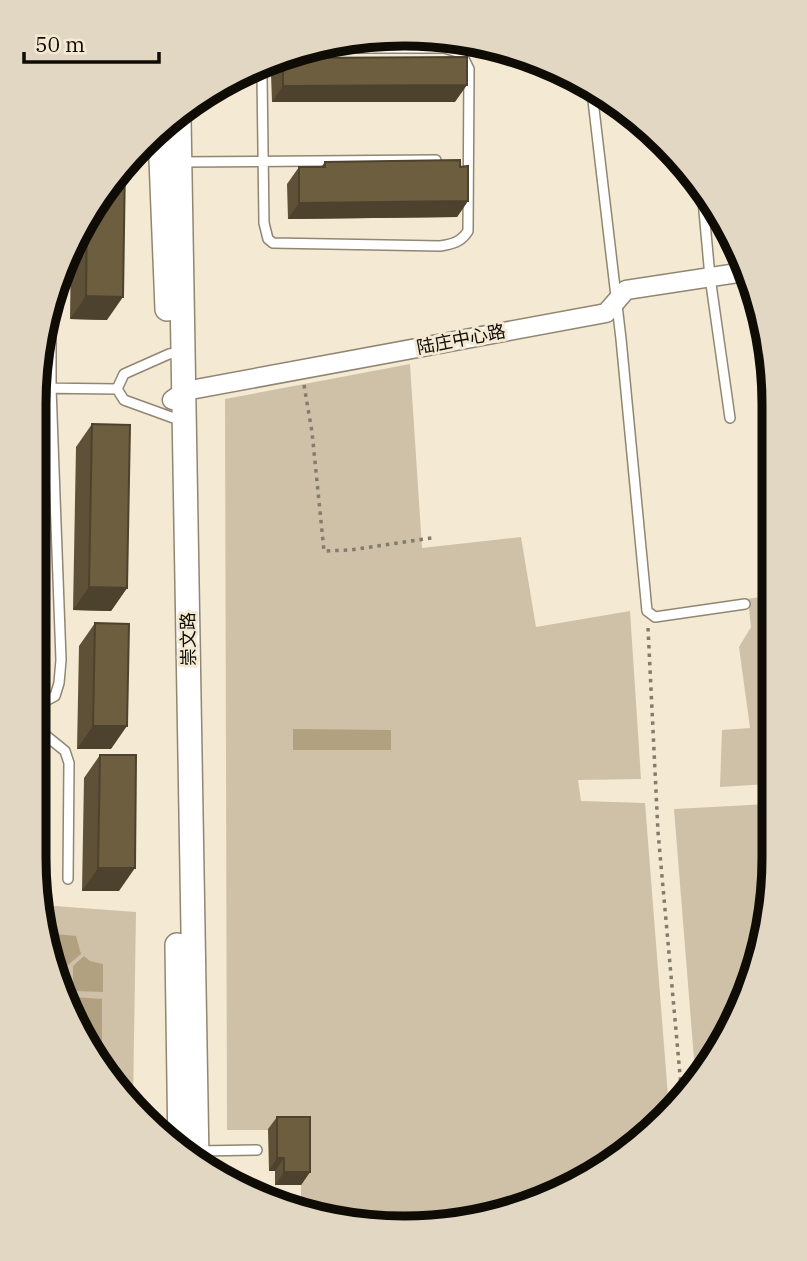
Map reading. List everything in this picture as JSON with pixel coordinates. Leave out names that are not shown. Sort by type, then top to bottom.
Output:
[{"type":"street","name":"崇文路","points":[[176,127],[170,162],[178,408],[191,1145]]},
{"type":"street","name":"崇文路","points":[[162,139],[170,162]]},
{"type":"street","name":"陆庄中心路","points":[[178,408],[302,369],[606,313],[626,290],[737,273]]},
{"type":"lane","points":[[365,48],[442,48]]},
{"type":"lane","points":[[262,75],[264,223],[268,239],[273,243],[440,246],[464,238],[468,231],[469,69],[461,53],[445,48]]},
{"type":"lane","points":[[593,100],[621,339],[648,611],[654,617],[746,604]]},
{"type":"lane","points":[[170,162],[441,160]]},
{"type":"lane","points":[[455,160],[468,160]]},
{"type":"lane","points":[[704,209],[710,277],[730,418]]},
{"type":"lane","points":[[46,701],[55,696],[61,660],[51,342]]},
{"type":"lane","points":[[117,389],[124,374],[176,353]]},
{"type":"lane","points":[[46,388],[117,389]]},
{"type":"lane","points":[[117,389],[124,400],[178,408]]},
{"type":"lane","points":[[46,736],[65,751],[69,763],[68,879]]},
{"type":"lane","points":[[204,1154],[257,1150]]},
{"type":"path","points":[[302,369],[312,432],[324,551],[350,550],[432,538]]},
{"type":"path","points":[[648,611],[658,832],[681,1084]]},
{"type":"shaded area","points":[[410,364],[422,548],[521,537],[536,627],[630,611],[641,779],[578,780],[581,801],[645,803],[668,1099],[640,1127],[602,1155],[562,1179],[519,1197],[473,1209],[427,1215],[380,1215],[334,1209],[301,1200],[301,1130],[227,1130],[225,399]]},
{"type":"shaded area","points":[[762,597],[762,784],[720,787],[722,730],[750,728],[739,647],[751,627],[748,599]]},
{"type":"shaded area","points":[[293,729],[391,730],[391,750],[293,750]]},
{"type":"shaded area","points":[[762,804],[761,881],[755,927],[743,973],[725,1016],[695,1065],[674,809]]},
{"type":"shaded area","points":[[49,906],[136,912],[133,1093],[106,1056],[82,1016],[64,973]]},
{"type":"shaded area","points":[[55,934],[76,936],[81,954],[68,965],[62,964]]},
{"type":"shaded area","points":[[84,956],[90,961],[103,964],[103,992],[73,991],[73,966]]},
{"type":"shaded area","points":[[74,997],[102,999],[102,1050]]},
{"type":"building","points":[[467,57],[467,85],[283,86],[283,66],[311,58]]},
{"type":"building","points":[[460,160],[460,167],[468,166],[468,201],[299,203],[299,167],[325,167],[325,162]]},
{"type":"building","points":[[125,179],[123,297],[86,296],[87,236]]},
{"type":"building","points":[[92,424],[130,425],[127,588],[89,587]]},
{"type":"building","points":[[95,623],[129,624],[127,726],[93,726]]},
{"type":"building","points":[[46,723],[49,723],[46,858]]},
{"type":"building","points":[[100,755],[136,755],[135,868],[98,868]]},
{"type":"building","points":[[277,1117],[310,1117],[310,1172],[284,1172],[284,1158],[277,1158]]}]
